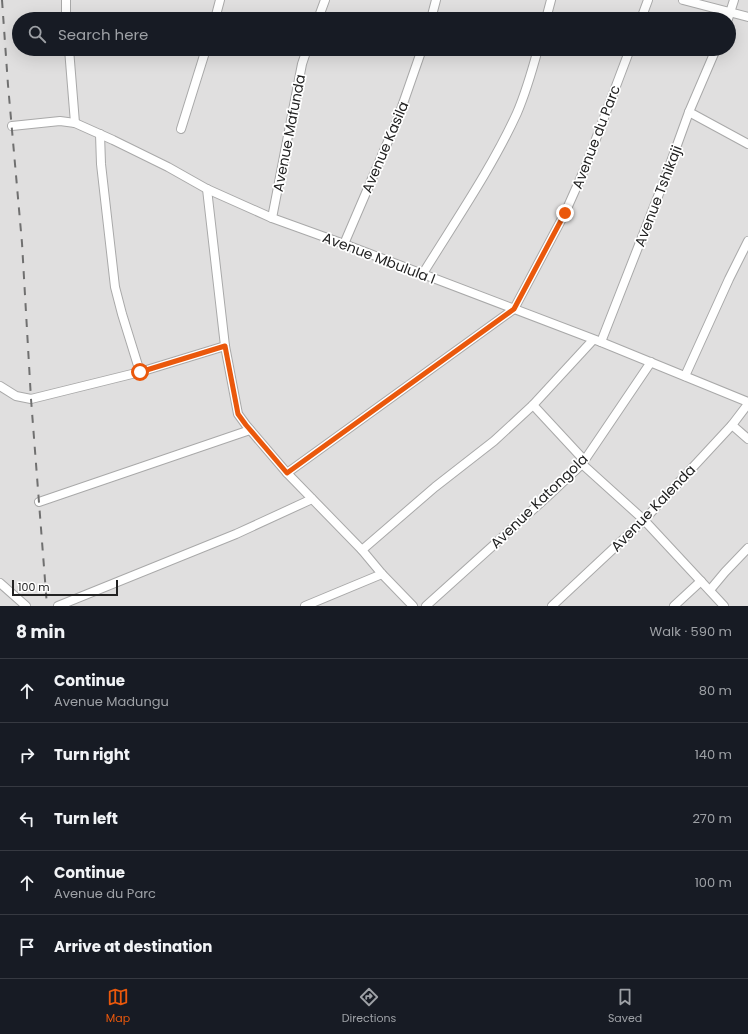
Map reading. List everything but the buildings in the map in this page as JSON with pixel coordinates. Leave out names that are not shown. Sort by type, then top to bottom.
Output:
[{"type":"street","points":[[66,0],[66,12]]},
{"type":"street","points":[[217,12],[220,0]]},
{"type":"street","points":[[321,12],[325,0]]},
{"type":"street","points":[[433,12],[436,0]]},
{"type":"street","points":[[548,12],[551,0]]},
{"type":"street","points":[[644,12],[648,0]]},
{"type":"street","points":[[683,0],[718,12]]},
{"type":"street","points":[[730,12],[734,0]]},
{"type":"street","points":[[736,16],[748,17]]},
{"type":"street","points":[[70,56],[75,123]]},
{"type":"street","points":[[181,129],[204,56]]},
{"type":"street","name":"Avenue Mafunda","points":[[272,218],[305,56]]},
{"type":"street","name":"Avenue Kasila","points":[[344,244],[398,118],[420,56]]},
{"type":"street","points":[[422,274],[496,153],[516,114],[536,56]]},
{"type":"street","name":"Avenue du Parc","points":[[514,309],[568,206],[585,168],[627,56]]},
{"type":"street","name":"Avenue Tshikaji","points":[[597,341],[664,181],[689,112],[713,56]]},
{"type":"street","points":[[689,112],[748,144]]},
{"type":"street","name":"Avenue Mbulula I","points":[[12,126],[60,121],[75,123],[168,167],[207,189],[272,218],[597,341],[748,403]]},
{"type":"street","points":[[100,134],[101,164],[115,287],[140,372]]},
{"type":"street","points":[[207,189],[225,346],[238,414],[287,473],[362,550],[382,574],[413,606]]},
{"type":"street","points":[[685,376],[748,241]]},
{"type":"street","points":[[287,473],[514,309]]},
{"type":"street","points":[[362,550],[435,487],[494,441],[533,405],[597,341]]},
{"type":"street","points":[[0,386],[16,396],[32,399],[140,372],[225,346]]},
{"type":"street","name":"Avenue Katongola","points":[[426,606],[548,496],[583,462],[651,362]]},
{"type":"street","name":"Avenue Kalenda","points":[[552,606],[644,520],[732,426],[748,403]]},
{"type":"street","points":[[533,405],[583,462],[644,520],[724,606]]},
{"type":"street","points":[[732,426],[748,439]]},
{"type":"street","points":[[39,502],[250,430]]},
{"type":"street","points":[[58,606],[236,534],[312,499]]},
{"type":"street","points":[[710,590],[724,572],[748,548]]},
{"type":"street","points":[[306,606],[382,574]]},
{"type":"street","points":[[674,606],[701,581]]},
{"type":"street","points":[[0,582],[26,606]]},
{"type":"shaded area","points":[[0,0],[748,0],[748,606],[0,606]]},
{"type":"railway","points":[[2,0],[22,243],[31,399],[47,606]]},
{"type":"route","points":[[140,372],[225,346],[238,414],[287,473],[514,309],[565,213]]}]
